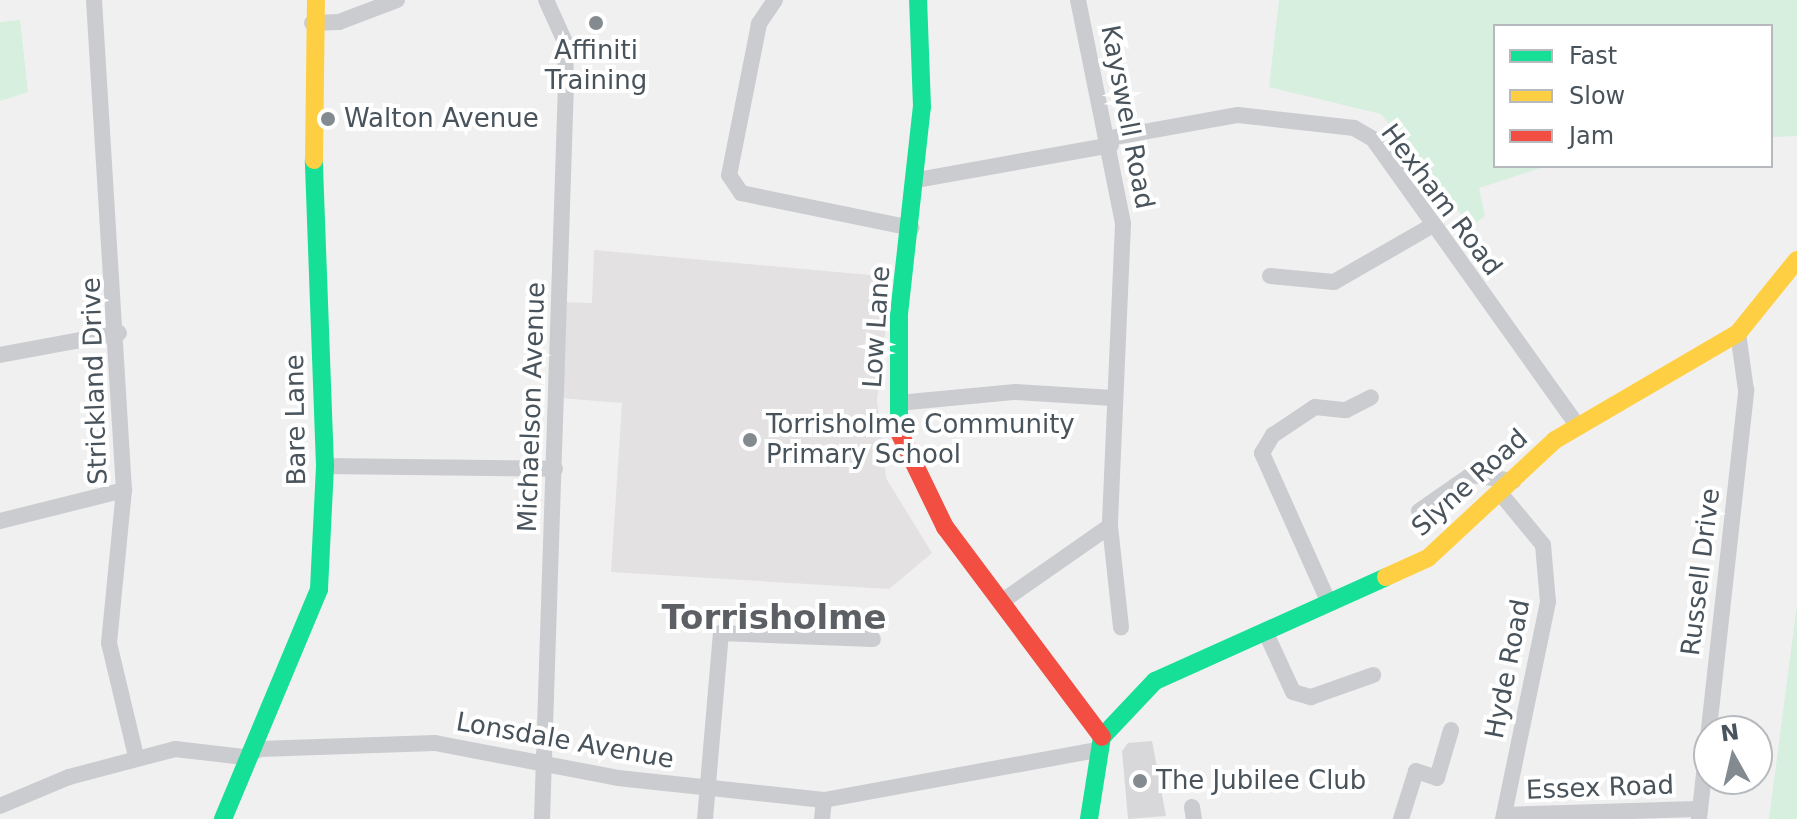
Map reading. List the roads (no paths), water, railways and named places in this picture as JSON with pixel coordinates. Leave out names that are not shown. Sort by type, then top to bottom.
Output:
[{"type":"street","name":"Strickland Drive","points":[[94,0],[119,333],[124,490],[109,643],[136,756]]},
{"type":"street","name":"Bare Lane","points":[[223,819],[244,757],[313,617],[325,466],[312,23],[316,0]]},
{"type":"street","points":[[312,23],[339,22],[397,0]]},
{"type":"street","name":"Michaelson Avenue","points":[[542,819],[539,762],[555,469],[566,56],[546,0]]},
{"type":"street","points":[[775,0],[759,24],[729,175],[741,193],[911,228]]},
{"type":"street","name":"Low Lane","points":[[918,0],[917,180],[898,403],[904,458],[1100,744]]},
{"type":"street","name":"Kayswell Road","points":[[1078,0],[1110,142],[1123,224],[1113,398],[1110,526],[1121,627]]},
{"type":"street","name":"Hexham Road","points":[[917,180],[1238,115],[1354,128],[1373,139],[1577,425]]},
{"type":"street","points":[[1270,276],[1334,282],[1433,225]]},
{"type":"street","name":"Slyne Road","points":[[1100,744],[1155,681],[1428,558],[1577,425],[1738,333],[1797,260]]},
{"type":"street","points":[[0,355],[119,333]]},
{"type":"street","name":"Russell Drive","points":[[1698,814],[1746,390],[1738,333]]},
{"type":"street","points":[[898,403],[1015,392],[1113,398]]},
{"type":"street","points":[[1329,603],[1262,453],[1273,435],[1315,407],[1346,410],[1371,397]]},
{"type":"street","points":[[325,466],[555,469]]},
{"type":"street","points":[[1419,511],[1471,475],[1508,488]]},
{"type":"street","name":"Hyde Road","points":[[1503,817],[1548,602],[1543,545],[1508,488]]},
{"type":"street","points":[[0,521],[124,490]]},
{"type":"street","points":[[1001,602],[1110,526]]},
{"type":"street","points":[[1265,631],[1293,692],[1311,697],[1373,675]]},
{"type":"street","points":[[705,819],[721,633],[873,639]]},
{"type":"street","points":[[1401,819],[1416,771],[1437,778],[1451,730]]},
{"type":"street","name":"Lonsdale Avenue","points":[[0,806],[136,756],[175,749],[244,757],[276,748],[435,743],[709,788],[824,800],[880,795],[1100,744]]},
{"type":"street","points":[[1089,819],[1100,744]]},
{"type":"street","points":[[822,819],[824,800]]},
{"type":"street","name":"Essex Road","points":[[1503,817],[1698,814]]},
{"type":"place","name":"Affiniti Training","points":[[596,23]]},
{"type":"place","name":"Walton Avenue","points":[[328,119]]},
{"type":"place","name":"Torrisholme Community Primary School","points":[[750,440]]},
{"type":"place","name":"The Jubilee Club","points":[[1140,781]]},
{"type":"district","name":"Torrisholme","points":[[774,618]]}]
